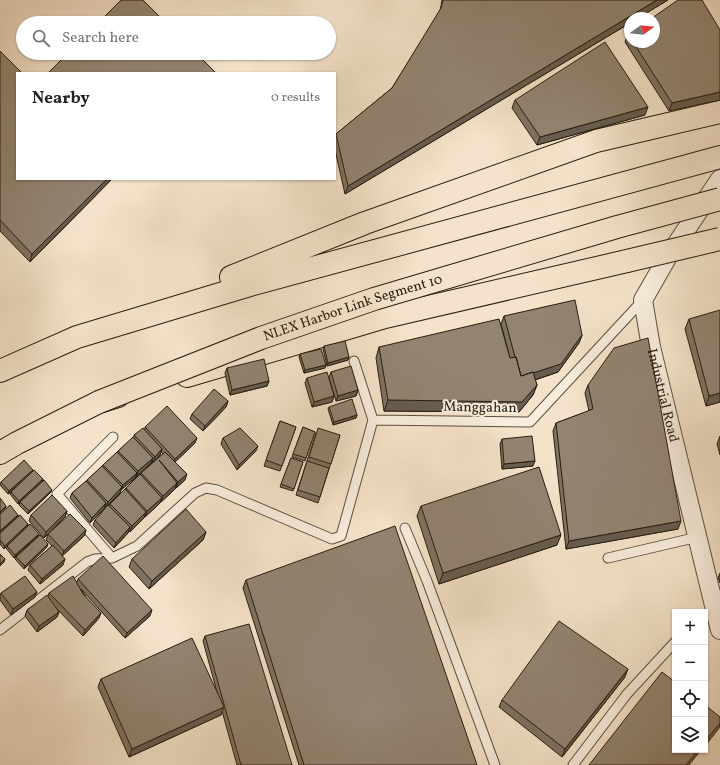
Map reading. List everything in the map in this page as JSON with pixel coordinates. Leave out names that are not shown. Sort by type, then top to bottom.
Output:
[{"type":"highway","points":[[0,370],[77,337],[246,272],[365,223],[596,142],[720,112]]},
{"type":"highway","points":[[77,337],[250,284],[720,157]]},
{"type":"highway","name":"NLEX Harbor Link Segment 10","points":[[0,453],[99,402],[261,338],[374,298],[617,227],[720,199]]},
{"type":"highway","points":[[99,402],[385,317],[720,239]]},
{"type":"street","points":[[643,300],[667,258],[720,180]]},
{"type":"street","name":"Industrial Road","points":[[643,300],[651,347],[698,537],[710,613],[720,630]]},
{"type":"lane","name":"Manggahan","points":[[373,420],[530,422],[643,300]]},
{"type":"lane","points":[[0,630],[87,562],[95,559],[112,558],[137,546],[195,494],[206,488],[217,490],[332,539],[341,536],[373,420],[354,361]]},
{"type":"lane","points":[[112,558],[57,494],[113,437]]},
{"type":"lane","points":[[405,528],[424,574],[495,765]]},
{"type":"lane","points":[[608,558],[698,537]]},
{"type":"lane","points":[[573,765],[627,694],[672,645]]},
{"type":"building","points":[[121,0],[143,0],[159,16],[105,16]]},
{"type":"building","points":[[443,0],[657,0],[637,12],[624,12],[624,20],[348,186],[336,134],[392,88],[441,8]]},
{"type":"building","points":[[678,0],[702,0],[720,30],[720,92],[672,103],[637,48],[660,48],[660,12]]},
{"type":"building","points":[[605,42],[648,107],[540,137],[515,100]]},
{"type":"building","points":[[0,51],[21,72],[16,72],[16,180],[106,180],[32,254],[0,220]]},
{"type":"building","points":[[61,60],[203,60],[215,72],[49,72]]},
{"type":"building","points":[[575,300],[582,335],[561,364],[521,376],[504,316]]},
{"type":"building","points":[[720,310],[720,393],[709,396],[689,319]]},
{"type":"building","points":[[499,319],[510,358],[516,357],[521,376],[533,372],[537,385],[522,402],[388,400],[379,347]]},
{"type":"building","points":[[648,338],[681,521],[569,541],[556,423],[593,409],[588,385],[614,348]]},
{"type":"building","points":[[345,341],[349,357],[328,363],[324,346]]},
{"type":"building","points":[[321,349],[326,365],[305,370],[300,354]]},
{"type":"building","points":[[264,359],[269,381],[232,390],[227,368]]},
{"type":"building","points":[[351,366],[358,390],[338,396],[331,372]]},
{"type":"building","points":[[327,372],[334,396],[314,402],[307,378]]},
{"type":"building","points":[[214,389],[228,401],[205,426],[192,414]]},
{"type":"building","points":[[352,399],[357,415],[334,422],[329,407]]},
{"type":"building","points":[[167,406],[197,438],[175,459],[145,427]]},
{"type":"building","points":[[280,421],[296,427],[282,466],[266,460]]},
{"type":"building","points":[[303,427],[315,432],[306,458],[293,454]]},
{"type":"building","points":[[143,428],[162,449],[155,457],[134,435]]},
{"type":"building","points":[[240,428],[258,446],[239,465],[223,438]]},
{"type":"building","points":[[318,428],[340,435],[331,464],[309,457]]},
{"type":"building","points":[[532,436],[535,461],[504,464],[502,439]]},
{"type":"building","points":[[133,437],[153,458],[138,471],[118,451]]},
{"type":"building","points":[[117,452],[137,473],[123,485],[103,465]]},
{"type":"building","points":[[165,452],[187,474],[178,482],[159,460],[177,483],[163,496],[141,473]]},
{"type":"building","points":[[291,458],[303,462],[294,489],[281,484]]},
{"type":"building","points":[[24,460],[33,470],[9,491],[1,482]]},
{"type":"building","points":[[307,461],[329,468],[320,497],[298,490]]},
{"type":"building","points":[[102,466],[122,487],[108,502],[87,480]]},
{"type":"building","points":[[539,467],[561,535],[443,573],[421,506]]},
{"type":"building","points":[[34,470],[43,479],[19,501],[11,492]]},
{"type":"building","points":[[140,474],[162,498],[147,511],[126,488]]},
{"type":"building","points":[[44,480],[52,490],[29,511],[20,502]]},
{"type":"building","points":[[86,481],[106,503],[92,518],[72,493]]},
{"type":"building","points":[[125,489],[146,512],[132,526],[110,504]]},
{"type":"building","points":[[52,495],[67,511],[46,532],[31,515]]},
{"type":"building","points":[[0,498],[6,506],[0,512]]},
{"type":"building","points":[[10,505],[18,515],[0,531],[0,514]]},
{"type":"building","points":[[108,505],[130,527],[116,543],[95,520]]},
{"type":"building","points":[[186,509],[206,532],[152,581],[132,559]]},
{"type":"building","points":[[70,514],[86,530],[64,551],[48,534]]},
{"type":"building","points":[[20,515],[28,524],[5,546],[0,540],[0,533]]},
{"type":"building","points":[[30,524],[39,534],[15,555],[7,546]]},
{"type":"building","points":[[395,526],[477,765],[304,765],[246,580]]},
{"type":"building","points":[[40,535],[48,544],[25,566],[16,557]]},
{"type":"building","points":[[53,545],[65,559],[42,579],[30,565]]},
{"type":"building","points":[[0,554],[5,559],[0,564]]},
{"type":"building","points":[[103,556],[152,610],[127,633],[78,579]]},
{"type":"building","points":[[25,576],[37,592],[13,609],[1,593]]},
{"type":"building","points":[[73,576],[83,594],[101,613],[85,630],[49,593]]},
{"type":"building","points":[[47,595],[59,612],[39,626],[27,610]]},
{"type":"building","points":[[559,621],[628,669],[565,749],[502,700]]},
{"type":"building","points":[[249,624],[292,765],[241,765],[205,636]]},
{"type":"building","points":[[192,638],[224,707],[132,749],[101,679]]},
{"type":"building","points":[[662,672],[672,680],[672,753],[696,753],[686,765],[589,765]]},
{"type":"building","points":[[708,707],[720,717],[720,723],[708,737]]}]
